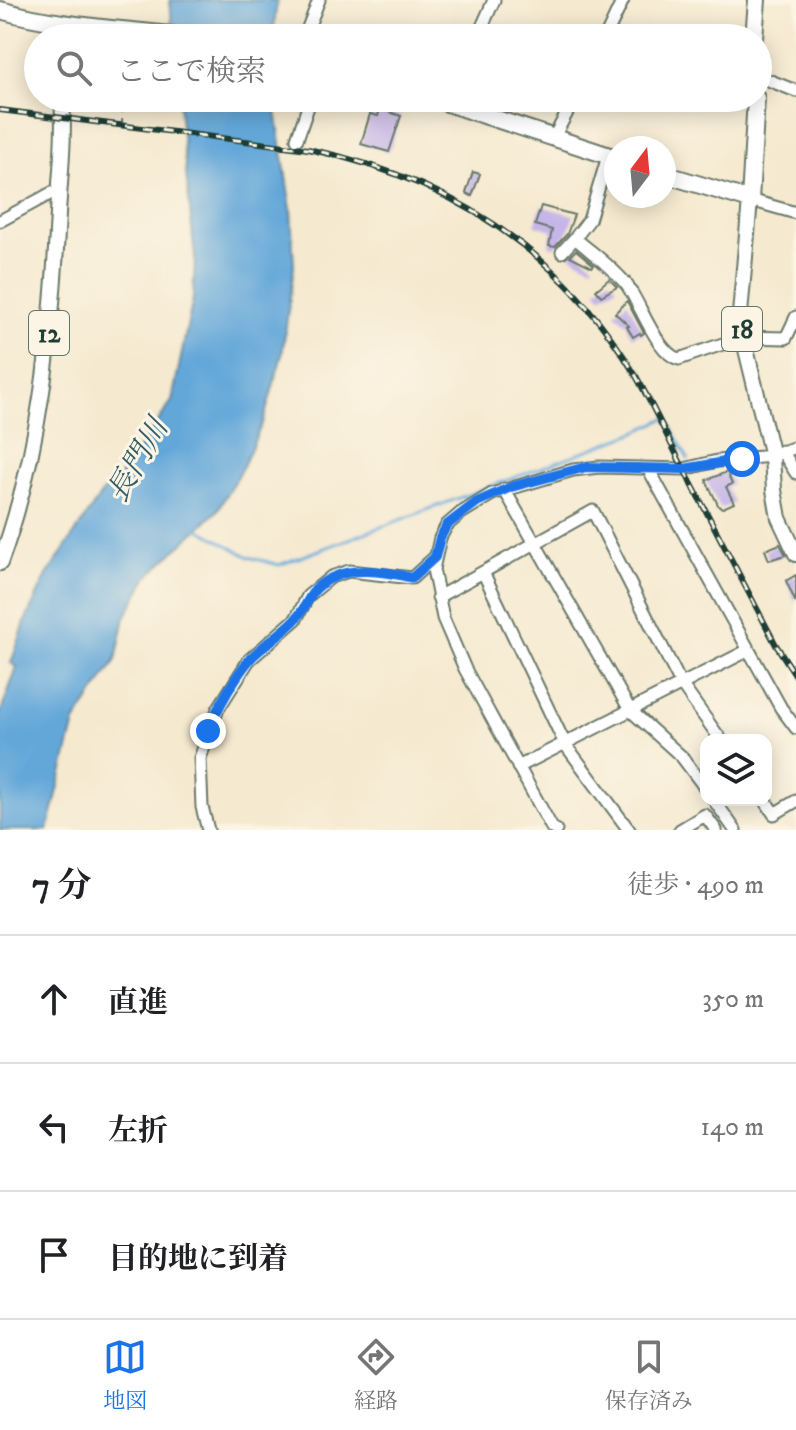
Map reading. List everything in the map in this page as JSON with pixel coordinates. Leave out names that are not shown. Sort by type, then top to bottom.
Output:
[{"type":"highway","points":[[755,24],[757,0]]},
{"type":"highway","points":[[0,10],[39,24]]},
{"type":"highway","points":[[480,112],[604,154]]},
{"type":"highway","points":[[676,178],[750,200],[755,112]]},
{"type":"main road","name":"12","points":[[0,563],[32,458],[53,295],[62,112]]},
{"type":"main road","name":"18","points":[[750,200],[740,314],[743,337],[777,453],[774,490],[779,518],[796,554]]},
{"type":"street","points":[[310,24],[319,0]]},
{"type":"street","points":[[483,24],[494,0]]},
{"type":"street","points":[[612,24],[623,0]]},
{"type":"street","points":[[772,82],[796,91]]},
{"type":"street","points":[[297,139],[306,112]]},
{"type":"street","points":[[554,137],[567,112]]},
{"type":"street","points":[[562,252],[589,220],[604,179]]},
{"type":"street","points":[[0,206],[5,218],[59,189]]},
{"type":"street","points":[[750,200],[796,213]]},
{"type":"street","points":[[575,238],[627,286],[663,348],[673,357],[679,359],[743,337],[786,338],[796,317]]},
{"type":"street","points":[[556,830],[518,767],[456,650],[438,597],[433,569],[440,538],[447,525],[477,502],[504,489],[586,467],[684,469],[796,447]]},
{"type":"street","points":[[777,453],[796,473]]},
{"type":"street","points":[[649,470],[781,708],[796,728]]},
{"type":"street","points":[[504,489],[630,710],[682,757],[700,781]]},
{"type":"street","points":[[438,597],[593,511],[681,684],[717,734]]},
{"type":"street","points":[[208,830],[202,807],[200,758],[218,709],[249,660],[296,619],[308,596],[331,577],[349,571],[412,578],[435,557]]},
{"type":"street","points":[[483,572],[564,743],[629,830]]},
{"type":"street","points":[[518,767],[749,650]]},
{"type":"street","points":[[769,806],[774,814],[796,801]]},
{"type":"street","points":[[718,806],[735,830]]},
{"type":"street","points":[[680,830],[705,815],[716,830]]},
{"type":"path","points":[[122,112],[122,125]]},
{"type":"water","points":[[170,0],[277,0],[274,24],[172,24]]},
{"type":"water","name":"長門川","points":[[179,112],[276,112],[291,209],[294,267],[282,355],[264,419],[244,464],[217,511],[148,576],[125,617],[116,660],[75,722],[48,830],[0,830],[0,714],[17,667],[11,663],[27,617],[47,575],[104,490],[111,489],[172,401],[193,298],[195,258]]},
{"type":"building","points":[[379,112],[389,112],[401,116],[389,152],[361,144],[370,114],[378,116]]},
{"type":"building","points":[[473,172],[480,174],[472,196],[466,193]]},
{"type":"building","points":[[541,206],[574,215],[567,234],[555,247],[549,246],[552,230],[535,225]]},
{"type":"building","points":[[576,250],[594,265],[592,267],[570,256]]},
{"type":"building","points":[[609,279],[617,287],[601,296],[596,290]]},
{"type":"building","points":[[627,301],[644,333],[641,335],[633,337],[629,326],[615,313]]},
{"type":"building","points":[[727,472],[732,484],[726,487],[734,503],[723,508],[719,507],[706,480]]},
{"type":"building","points":[[780,544],[786,555],[769,560],[765,550]]},
{"type":"building","points":[[796,575],[796,603],[786,581]]},
{"type":"waterway","points":[[197,528],[249,557],[279,565],[634,433],[666,418],[688,459]]},
{"type":"railway","points":[[0,110],[308,149],[360,162],[408,179],[454,200],[497,226],[536,256],[573,291],[606,331],[636,376],[776,645],[796,676]]},
{"type":"route","points":[[208,731],[249,660],[296,619],[308,596],[318,586],[331,577],[349,571],[412,578],[435,557],[447,525],[492,494],[586,467],[684,469],[742,459]]}]
